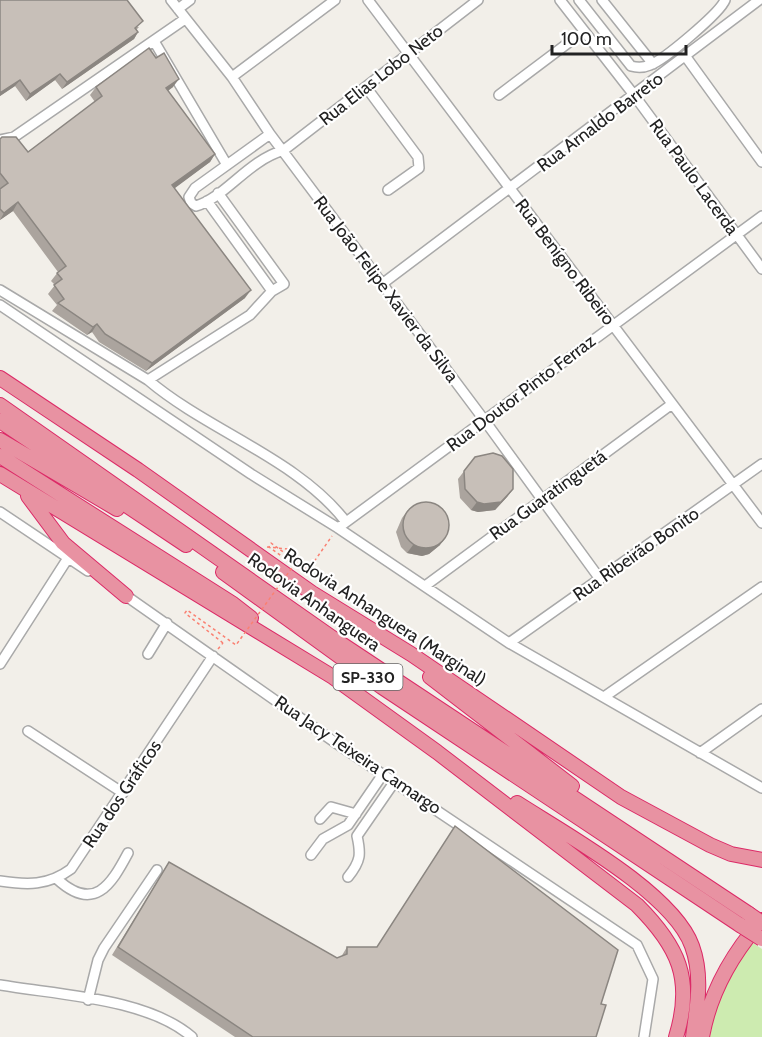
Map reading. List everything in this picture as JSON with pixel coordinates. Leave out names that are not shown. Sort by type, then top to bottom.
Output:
[{"type":"highway","name":"Rodovia Anhanguera (Marginal)","points":[[0,378],[138,470],[349,617],[456,684],[566,762],[621,797],[710,845],[731,854],[762,860]]},
{"type":"highway","name":"Rodovia Anhanguera","points":[[0,405],[334,639],[762,922]]},
{"type":"highway","name":"Rodovia Anhanguera","points":[[0,422],[188,547],[382,687],[762,939]]},
{"type":"highway","points":[[0,440],[92,495],[188,547]]},
{"type":"highway","points":[[0,456],[233,604],[297,656]]},
{"type":"highway","points":[[5,478],[352,690],[606,881],[659,927],[675,952],[683,982],[683,1007],[676,1037]]},
{"type":"highway","points":[[5,478],[31,499],[69,549],[126,596]]},
{"type":"highway","points":[[349,617],[495,725],[637,838]]},
{"type":"highway","points":[[437,752],[587,848],[634,881],[670,911],[693,948],[699,1004],[693,1037]]},
{"type":"highway","points":[[702,1037],[709,1008],[724,974],[742,942],[762,922]]},
{"type":"street","name":"Rua João Felipe Xavier da Silva","points":[[171,0],[232,77],[270,134],[600,579]]},
{"type":"street","points":[[178,9],[190,0]]},
{"type":"street","points":[[232,77],[335,0]]},
{"type":"street","name":"Rua Benígno Ribeiro","points":[[368,0],[762,523]]},
{"type":"street","name":"Rua Elias Lobo Neto","points":[[207,201],[263,157],[284,150],[478,0]]},
{"type":"street","name":"Rua Paulo Lacerda","points":[[560,0],[634,95],[762,269]]},
{"type":"street","points":[[579,0],[631,66],[639,68],[653,64],[707,22],[722,7],[725,0]]},
{"type":"street","points":[[602,0],[653,64]]},
{"type":"street","points":[[758,0],[762,6]]},
{"type":"street","name":"Rua Arnaldo Barreto","points":[[382,284],[511,190],[758,0]]},
{"type":"street","points":[[0,140],[14,137],[185,19]]},
{"type":"street","points":[[499,96],[584,31]]},
{"type":"street","points":[[154,41],[227,165]]},
{"type":"street","points":[[686,57],[762,162]]},
{"type":"street","points":[[366,87],[418,157],[420,164],[419,168],[388,190]]},
{"type":"street","points":[[270,134],[195,188],[189,197],[196,206],[207,201],[272,291]]},
{"type":"street","points":[[148,380],[250,315],[272,291],[284,284],[218,192]]},
{"type":"street","name":"Rua Doutor Pinto Ferraz","points":[[342,525],[762,216]]},
{"type":"street","points":[[0,290],[148,380],[169,398],[296,476],[335,508],[342,525]]},
{"type":"street","points":[[0,305],[251,474],[342,525],[425,586],[509,643],[762,788]]},
{"type":"street","name":"Rua Guaratinguetá","points":[[425,586],[672,404]]},
{"type":"street","name":"Rua Ribeirão Bonito","points":[[509,643],[762,464]]},
{"type":"street","name":"Rua Jacy Teixeira Camargo","points":[[0,512],[167,623],[383,774],[637,945],[653,979],[644,1037]]},
{"type":"street","points":[[0,664],[68,558]]},
{"type":"street","points":[[604,697],[762,587]]},
{"type":"street","points":[[148,654],[167,623]]},
{"type":"street","name":"Rua dos Gráficos","points":[[57,879],[71,869],[213,656]]},
{"type":"street","points":[[700,753],[762,709]]},
{"type":"street","points":[[28,731],[123,793]]},
{"type":"street","points":[[310,855],[322,839],[345,829],[383,774]]},
{"type":"street","points":[[348,877],[359,862],[361,843],[357,836],[395,781]]},
{"type":"street","points":[[320,819],[331,807],[356,814]]},
{"type":"street","points":[[0,881],[27,885],[57,879],[68,889],[78,893],[100,892],[111,885],[128,853]]},
{"type":"street","points":[[88,1000],[98,960],[104,948],[157,870]]},
{"type":"street","points":[[0,985],[146,1011],[179,1026],[192,1037]]},
{"type":"path","points":[[223,643],[185,613],[188,610],[236,645],[294,565],[269,547],[272,543],[308,570],[342,525]]},
{"type":"path","points":[[288,549],[311,566]]},
{"type":"green space","points":[[750,941],[762,949],[762,1037],[710,1037],[725,987]]},
{"type":"building","points":[[0,0],[127,0],[143,21],[135,28],[138,32],[67,82],[60,74],[30,94],[20,80],[0,93]]},
{"type":"building","points":[[149,48],[156,58],[164,53],[179,79],[166,88],[215,154],[172,185],[251,290],[152,363],[105,334],[97,324],[93,327],[58,303],[64,299],[54,285],[62,279],[57,273],[66,266],[18,202],[4,213],[0,209],[0,189],[8,183],[0,173],[0,139],[16,137],[28,152],[102,96],[96,87]]},
{"type":"building","points":[[493,453],[502,456],[513,469],[513,489],[501,502],[484,504],[477,502],[465,489],[464,471],[475,457]]},
{"type":"building","points":[[426,502],[442,509],[449,525],[442,541],[426,548],[410,541],[403,525],[410,509]]},
{"type":"building","points":[[455,826],[618,950],[601,1004],[606,1005],[596,1037],[253,1037],[118,947],[169,862],[337,958],[347,954],[347,947],[377,947]]}]
